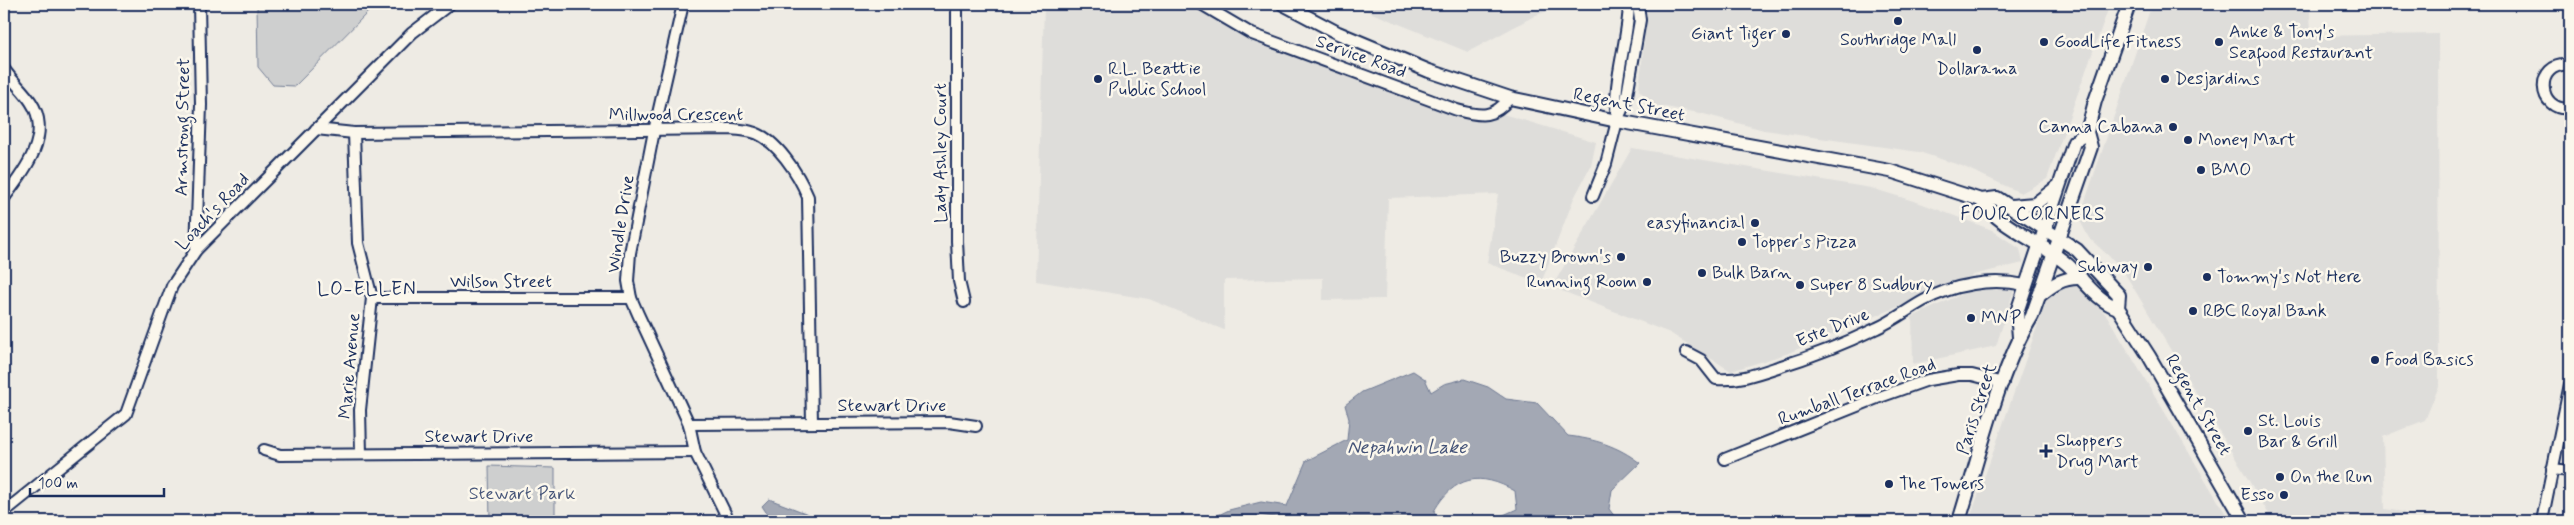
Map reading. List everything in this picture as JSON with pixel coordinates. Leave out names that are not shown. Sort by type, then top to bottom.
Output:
[{"type":"main road","name":"Regent Street","points":[[1283,4],[1338,33],[1428,71],[1510,98],[1617,121],[1890,171],[1981,200],[1997,198],[2060,237],[2098,270],[2119,295],[2118,308],[2149,356],[2244,521]]},
{"type":"main road","points":[[2087,132],[2095,101],[2129,4]]},
{"type":"main road","name":"Paris Street","points":[[1959,521],[2019,337],[2032,316],[2091,147],[2087,132],[2074,142],[2025,285],[2017,312],[2019,337]]},
{"type":"main road","points":[[2011,206],[2035,204],[2059,185]]},
{"type":"main road","name":"Regent Street","points":[[1981,200],[1990,212],[2040,243],[2054,254],[2106,304],[2118,308]]},
{"type":"main road","points":[[2039,296],[2057,282],[2081,278]]},
{"type":"street","name":"Armstrong Street","points":[[196,250],[201,106],[199,4]]},
{"type":"street","name":"Loach's Road","points":[[4,512],[126,414],[172,286],[196,250],[412,33],[450,4]]},
{"type":"street","name":"Windle Drive","points":[[683,4],[654,131],[630,253],[628,281],[631,298],[689,424],[695,452],[729,521]]},
{"type":"street","name":"Lady Ashley Court","points":[[956,4],[957,241],[960,281],[964,302]]},
{"type":"street","name":"Service Road","points":[[1201,4],[1252,34],[1457,110],[1478,116],[1496,112],[1510,98]]},
{"type":"street","points":[[1617,121],[1614,99],[1629,4]]},
{"type":"street","points":[[1593,196],[1606,164],[1617,121],[1626,99],[1640,20],[1638,4]]},
{"type":"street","points":[[2570,64],[2554,67],[2548,72],[2544,86],[2544,93],[2553,104],[2559,107],[2570,108]]},
{"type":"street","points":[[4,69],[34,107],[39,133],[36,149],[4,198]]},
{"type":"street","name":"Millwood Crescent","points":[[316,129],[354,134],[732,130],[753,132],[772,144],[800,176],[808,196],[812,423]]},
{"type":"street","name":"Marie Avenue","points":[[354,134],[358,243],[372,298],[360,410],[361,454]]},
{"type":"street","name":"Este Drive","points":[[1686,352],[1701,360],[1716,379],[1746,378],[1788,364],[1878,328],[1925,300],[1972,284],[1994,281],[2025,285]]},
{"type":"street","name":"Wilson Street","points":[[372,298],[631,298]]},
{"type":"street","name":"Rumball Terrace Road","points":[[1725,459],[1928,380],[1958,375],[1972,375],[2003,383]]},
{"type":"street","points":[[2542,521],[2570,384]]},
{"type":"street","name":"Stewart Drive","points":[[689,424],[949,422],[976,426]]},
{"type":"street","name":"Stewart Drive","points":[[264,450],[280,455],[695,452]]},
{"type":"street","points":[[2552,469],[2570,472]]},
{"type":"shaded area","points":[[1044,4],[1201,4],[1252,34],[1478,116],[1496,112],[1596,142],[1591,166],[1574,198],[1541,283],[1487,263],[1498,194],[1388,198],[1385,299],[1323,300],[1323,278],[1224,280],[1224,330],[1149,299],[1036,281]]},
{"type":"shaded area","points":[[1350,4],[1568,4],[1536,15],[1468,52]]},
{"type":"shaded area","points":[[1646,4],[2110,4],[2047,179],[2021,193],[1962,166],[1919,152],[1764,130],[1700,113],[1653,105],[1639,90],[1647,14]]},
{"type":"shaded area","points":[[2152,4],[2292,4],[2289,11],[2310,11],[2311,36],[2438,34],[2439,386],[2425,420],[2383,437],[2385,509],[2403,512],[2409,521],[2273,521],[2121,267],[2089,238],[2079,219]]},
{"type":"shaded area","points":[[1632,148],[1871,188],[1920,203],[1992,230],[2020,249],[2023,263],[1973,275],[1786,354],[1731,371],[1670,333],[1552,287]]},
{"type":"shaded area","points":[[2074,277],[2107,316],[2230,521],[1969,521],[2051,287]]},
{"type":"shaded area","points":[[1973,289],[2014,290],[1996,346],[1913,364],[1912,317]]},
{"type":"green space","points":[[257,4],[376,4],[295,86],[273,85],[258,67]]},
{"type":"green space","name":"Stewart Park","points":[[489,466],[555,468],[555,521],[490,521]]},
{"type":"water","name":"Nepahwin Lake","points":[[1413,371],[1425,379],[1431,392],[1444,384],[1464,379],[1488,387],[1506,399],[1537,403],[1568,436],[1606,444],[1632,457],[1640,463],[1612,490],[1609,509],[1618,521],[1501,521],[1499,517],[1517,509],[1515,491],[1490,481],[1479,479],[1469,480],[1450,490],[1434,511],[1438,521],[1276,521],[1275,517],[1258,515],[1259,521],[1206,521],[1229,510],[1261,502],[1287,506],[1306,461],[1347,440],[1349,419],[1345,405],[1362,392]]},
{"type":"water","points":[[769,499],[826,521],[772,521],[762,506]]},
{"type":"place","name":"Southridge Mall","points":[[1898,21]]},
{"type":"place","name":"Giant Tiger","points":[[1786,34]]},
{"type":"place","name":"GoodLife Fitness","points":[[2044,42]]},
{"type":"place","name":"Anke & Tony's Seafood Restaurant","points":[[2219,42]]},
{"type":"place","name":"Dollarama","points":[[1977,50]]},
{"type":"place","name":"R.L. Beattie Public School","points":[[1098,79]]},
{"type":"place","name":"Desjardins","points":[[2165,79]]},
{"type":"place","name":"Canna Cabana","points":[[2173,127]]},
{"type":"place","name":"Money Mart","points":[[2188,140]]},
{"type":"place","name":"BMO","points":[[2201,170]]},
{"type":"place","name":"easyfinancial","points":[[1755,223]]},
{"type":"place","name":"Topper's Pizza","points":[[1742,242]]},
{"type":"place","name":"Buzzy Brown's","points":[[1621,257]]},
{"type":"place","name":"Subway","points":[[2148,267]]},
{"type":"place","name":"Bulk Barn","points":[[1702,273]]},
{"type":"place","name":"Tommy's Not Here","points":[[2207,277]]},
{"type":"place","name":"Running Room","points":[[1647,282]]},
{"type":"place","name":"Super 8 Sudbury","points":[[1800,285]]},
{"type":"place","name":"RBC Royal Bank","points":[[2193,311]]},
{"type":"place","name":"MNP","points":[[1971,318]]},
{"type":"place","name":"Food Basics","points":[[2375,360]]},
{"type":"place","name":"St. Louis Bar & Grill","points":[[2248,431]]},
{"type":"place","name":"Shoppers Drug Mart","points":[[2046,451]]},
{"type":"place","name":"On the Run","points":[[2280,477]]},
{"type":"place","name":"The Towers","points":[[1889,484]]},
{"type":"place","name":"Esso","points":[[2284,495]]},
{"type":"district","name":"FOUR CORNERS","points":[[2033,214]]},
{"type":"district","name":"LO-ELLEN","points":[[367,289]]}]
